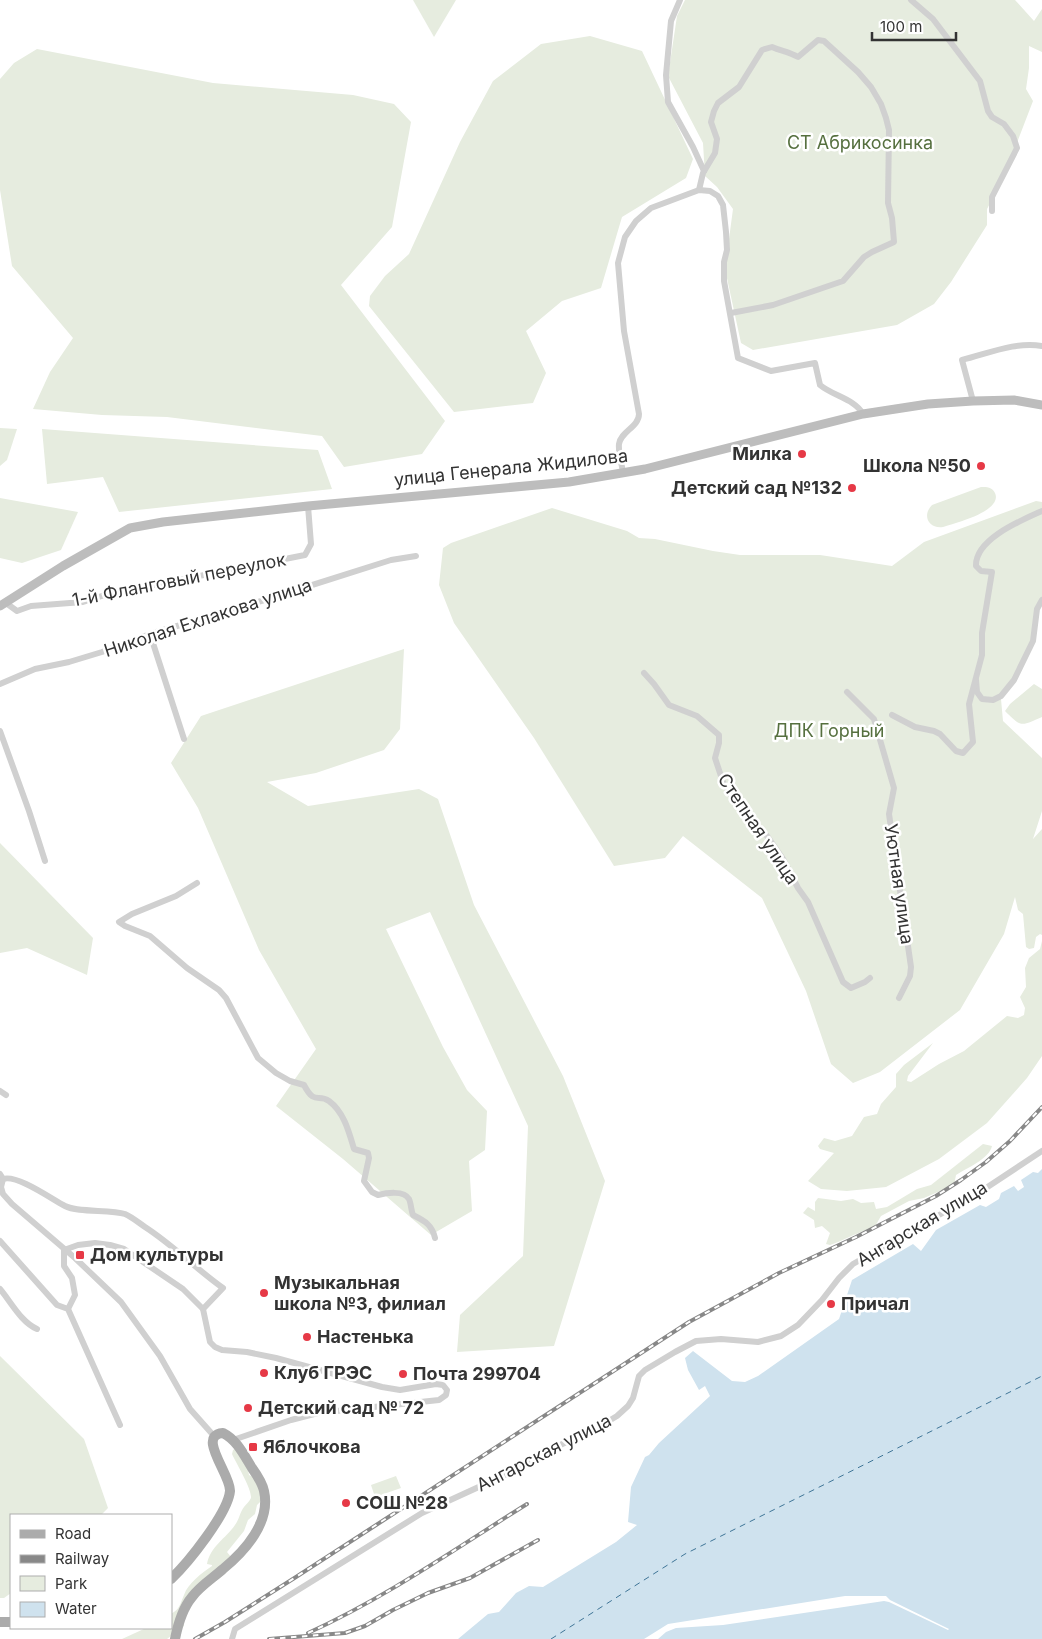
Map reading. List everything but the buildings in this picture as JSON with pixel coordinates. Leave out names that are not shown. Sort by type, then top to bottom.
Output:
[{"type":"main road","name":"улица Генерала Жидилова","points":[[3,605],[63,566],[130,528],[163,522],[308,506],[569,482],[623,473],[863,414],[928,404],[973,400],[1014,400],[1042,404]]},
{"type":"main road","points":[[172,1578],[193,1555],[226,1505],[230,1489],[226,1474],[213,1449],[212,1441],[214,1436],[223,1433],[234,1440],[242,1451],[262,1485],[265,1504],[260,1524],[244,1548],[192,1597],[179,1620],[175,1636]]},
{"type":"street","points":[[680,0],[671,21],[666,75],[668,102],[704,171]]},
{"type":"street","points":[[911,0],[933,19],[980,81],[988,111],[1004,124],[1013,136],[1017,148],[992,198],[992,211]]},
{"type":"street","points":[[699,190],[704,171],[714,153],[716,139],[711,122],[714,111],[718,103],[739,87],[762,50],[772,47],[798,57],[818,40],[824,41],[858,72],[871,87],[881,104],[889,130],[888,203],[894,242],[864,257],[842,281],[773,305],[731,313]]},
{"type":"street","points":[[623,473],[619,442],[624,434],[638,421],[639,414],[624,331],[618,263],[625,237],[636,221],[652,208],[699,190],[710,191],[718,196],[723,205],[727,250],[724,262],[724,281],[738,358],[771,371],[815,363],[820,385],[827,391],[859,407],[863,414]]},
{"type":"street","points":[[973,400],[962,360],[1019,346],[1034,344],[1042,346]]},
{"type":"street","name":"1-й Фланговый переулок","points":[[3,605],[17,611],[31,606],[83,602],[108,594],[305,554],[311,544],[308,506]]},
{"type":"street","points":[[892,715],[915,727],[940,734],[956,751],[963,753],[973,742],[969,704],[982,655],[982,633],[992,572],[981,571],[976,566],[976,560],[985,546],[1000,531],[1042,511]]},
{"type":"street","name":"Николая Ехлакова улица","points":[[0,684],[35,669],[69,662],[102,652],[150,634],[391,560],[416,556]]},
{"type":"street","points":[[976,676],[977,692],[982,699],[992,700],[1001,696],[1014,680],[1033,641],[1037,609],[1042,600]]},
{"type":"street","points":[[150,634],[184,739]]},
{"type":"street","name":"Степная улица","points":[[644,673],[669,705],[697,716],[719,735],[720,743],[715,758],[723,782],[732,797],[767,836],[783,859],[798,888],[808,902],[843,982],[851,988],[870,978]]},
{"type":"street","name":"Уютная улица","points":[[847,692],[874,718],[894,788],[889,814],[911,967],[910,976],[900,998]]},
{"type":"street","points":[[0,731],[45,861]]},
{"type":"street","points":[[197,883],[176,896],[132,914],[119,922],[150,936],[226,998],[258,1058],[276,1073],[290,1081],[304,1085],[308,1093],[314,1098],[327,1100],[339,1112],[348,1128],[354,1149],[368,1153],[369,1158],[364,1181],[372,1192],[378,1195],[390,1192],[406,1196],[410,1200],[413,1215],[426,1222],[432,1229],[435,1238]]},
{"type":"street","name":"Ангарская улица","points":[[232,1639],[235,1630],[422,1513],[520,1468],[554,1448],[617,1416],[634,1398],[639,1376],[645,1370],[675,1352],[696,1341],[721,1338],[758,1342],[781,1336],[798,1325],[853,1264],[982,1190],[1042,1151]]},
{"type":"street","points":[[203,1309],[223,1288],[199,1271],[182,1253],[125,1214],[66,1207],[48,1195],[16,1180],[2,1177],[1,1187],[3,1194],[12,1204],[121,1302],[160,1356],[190,1409],[214,1436]]},
{"type":"street","points":[[0,1240],[57,1305],[68,1309],[120,1425]]},
{"type":"street","points":[[64,1250],[78,1244],[95,1243],[124,1249],[184,1288],[203,1309],[210,1342],[222,1350],[247,1352],[276,1358],[380,1387],[400,1390],[436,1384],[443,1385],[447,1390],[446,1395],[439,1400],[318,1413],[291,1420],[234,1440]]},
{"type":"street","points":[[64,1250],[64,1266],[72,1278],[75,1295],[68,1309]]},
{"type":"street","points":[[0,1289],[22,1318],[37,1329]]},
{"type":"green space","points":[[413,0],[456,0],[434,37]]},
{"type":"green space","name":"СТ Абрикосинка","points":[[685,0],[1015,0],[1034,21],[1042,9],[1042,52],[1029,46],[1029,68],[1026,89],[1033,101],[1003,179],[987,209],[987,225],[951,282],[934,304],[897,325],[753,350],[741,343],[725,269],[733,209],[717,187],[705,176],[703,143],[668,76],[677,16]]},
{"type":"green space","points":[[590,36],[642,51],[693,159],[686,178],[622,217],[601,288],[562,301],[526,331],[546,373],[533,403],[454,412],[369,306],[370,296],[385,276],[409,254],[460,142],[493,81],[541,44]]},
{"type":"green space","points":[[37,49],[213,83],[353,95],[394,104],[411,122],[392,227],[341,285],[445,421],[422,454],[344,467],[322,436],[167,417],[102,415],[33,409],[50,372],[73,338],[12,266],[0,190],[0,79],[14,63]]},
{"type":"green space","points":[[0,428],[17,429],[7,460],[0,466]]},
{"type":"green space","points":[[42,429],[318,450],[332,489],[119,512],[103,477],[47,484]]},
{"type":"green space","points":[[981,487],[991,488],[995,493],[996,499],[985,511],[943,527],[930,524],[927,513],[932,505]]},
{"type":"green space","points":[[0,498],[78,512],[61,550],[22,563],[0,558]]},
{"type":"green space","name":"ДПК Горный","points":[[1036,501],[1042,502],[1042,601],[1038,609],[1034,642],[1001,699],[1003,721],[1042,758],[1042,811],[1033,839],[1042,829],[1042,935],[1040,934],[1036,937],[1034,948],[1029,949],[1026,947],[1023,914],[1018,910],[1015,897],[1004,934],[960,1010],[880,1072],[853,1083],[831,1064],[806,991],[762,898],[683,836],[665,858],[614,866],[534,738],[454,623],[439,585],[443,548],[451,543],[552,508],[627,531],[639,538],[655,539],[713,551],[740,555],[820,555],[892,566],[924,542]]},
{"type":"green space","points":[[404,649],[400,729],[384,750],[316,773],[267,782],[308,806],[419,789],[438,799],[474,905],[563,1076],[605,1181],[554,1346],[457,1352],[460,1315],[523,1256],[528,1126],[430,912],[386,929],[443,1047],[467,1090],[487,1111],[485,1150],[469,1161],[472,1211],[431,1235],[343,1159],[276,1106],[316,1049],[259,950],[198,808],[171,763],[201,716]]},
{"type":"green space","points":[[1034,684],[1042,689],[1042,717],[1026,724],[1019,723],[1005,711],[1010,704]]},
{"type":"green space","points":[[0,843],[93,938],[87,975],[27,948],[0,953]]},
{"type":"green space","points":[[1042,941],[1042,1056],[1027,1078],[987,1123],[939,1159],[886,1187],[847,1191],[821,1189],[808,1181],[834,1153],[820,1149],[818,1146],[824,1138],[835,1141],[852,1136],[864,1117],[877,1114],[881,1104],[896,1087],[896,1074],[904,1065],[933,1043],[908,1076],[907,1081],[911,1082],[964,1051],[1007,1016],[1018,1018],[1024,1015],[1025,1008],[1020,997],[1026,987],[1025,968],[1029,958],[1040,949]]},
{"type":"green space","points":[[983,1144],[992,1146],[990,1151],[977,1163],[956,1175],[954,1185],[924,1198],[909,1201],[881,1216],[874,1228],[836,1243],[826,1244],[830,1233],[822,1226],[815,1228],[814,1220],[803,1213],[808,1207],[815,1211],[815,1202],[818,1198],[841,1201],[853,1199],[861,1203],[874,1202],[876,1209],[887,1207],[917,1189],[931,1185]]},
{"type":"green space","points":[[0,1356],[84,1439],[108,1508],[102,1514],[10,1514],[10,1594],[4,1598],[0,1598]]},
{"type":"green space","points":[[237,1448],[246,1460],[249,1475],[259,1480],[262,1500],[257,1505],[255,1514],[248,1520],[244,1531],[227,1552],[231,1557],[230,1569],[193,1601],[184,1616],[184,1626],[167,1639],[122,1639],[144,1629],[172,1629],[172,1613],[181,1604],[189,1586],[212,1566],[207,1564],[211,1553],[238,1521],[243,1509],[251,1498],[247,1483],[232,1454],[233,1450]]},
{"type":"green space","points":[[396,1476],[401,1488],[375,1497],[371,1485]]},
{"type":"water","points":[[1042,1169],[1042,1639],[658,1639],[666,1632],[676,1628],[723,1625],[884,1601],[949,1629],[890,1600],[886,1596],[845,1596],[668,1624],[644,1639],[458,1639],[488,1614],[499,1612],[516,1593],[529,1586],[543,1587],[616,1542],[637,1525],[628,1522],[631,1487],[645,1457],[710,1396],[705,1386],[699,1390],[688,1370],[685,1358],[693,1351],[732,1381],[745,1382],[758,1376],[839,1319],[852,1280],[913,1244],[921,1251],[936,1230],[980,1205],[986,1207],[999,1199],[1001,1193],[1014,1186],[1018,1191],[1024,1187],[1021,1180],[1033,1172],[1038,1173]]},
{"type":"ferry route","points":[[551,1639],[685,1554],[1042,1376]]},
{"type":"railway","points":[[195,1639],[296,1577],[689,1322],[779,1273],[856,1237],[936,1196],[986,1162],[1010,1141],[1042,1107]]},
{"type":"railway","points":[[308,1633],[392,1589],[527,1504]]},
{"type":"railway","points":[[269,1639],[345,1633],[365,1626],[428,1593],[470,1578],[538,1540]]},
{"type":"place","name":"Милка","points":[[802,454]]},
{"type":"place","name":"Школа №50","points":[[981,466]]},
{"type":"place","name":"Детский сад №132","points":[[852,488]]},
{"type":"place","name":"Дом культуры","points":[[80,1255]]},
{"type":"place","name":"Музыкальная школа №3, филиал","points":[[264,1293]]},
{"type":"place","name":"Причал","points":[[831,1304]]},
{"type":"place","name":"Настенька","points":[[307,1337]]},
{"type":"place","name":"Клуб ГРЭС","points":[[264,1373]]},
{"type":"place","name":"Почта 299704","points":[[403,1374]]},
{"type":"place","name":"Детский сад № 72","points":[[248,1408]]},
{"type":"place","name":"Яблочкова","points":[[253,1447]]},
{"type":"place","name":"СОШ №28","points":[[346,1503]]}]
